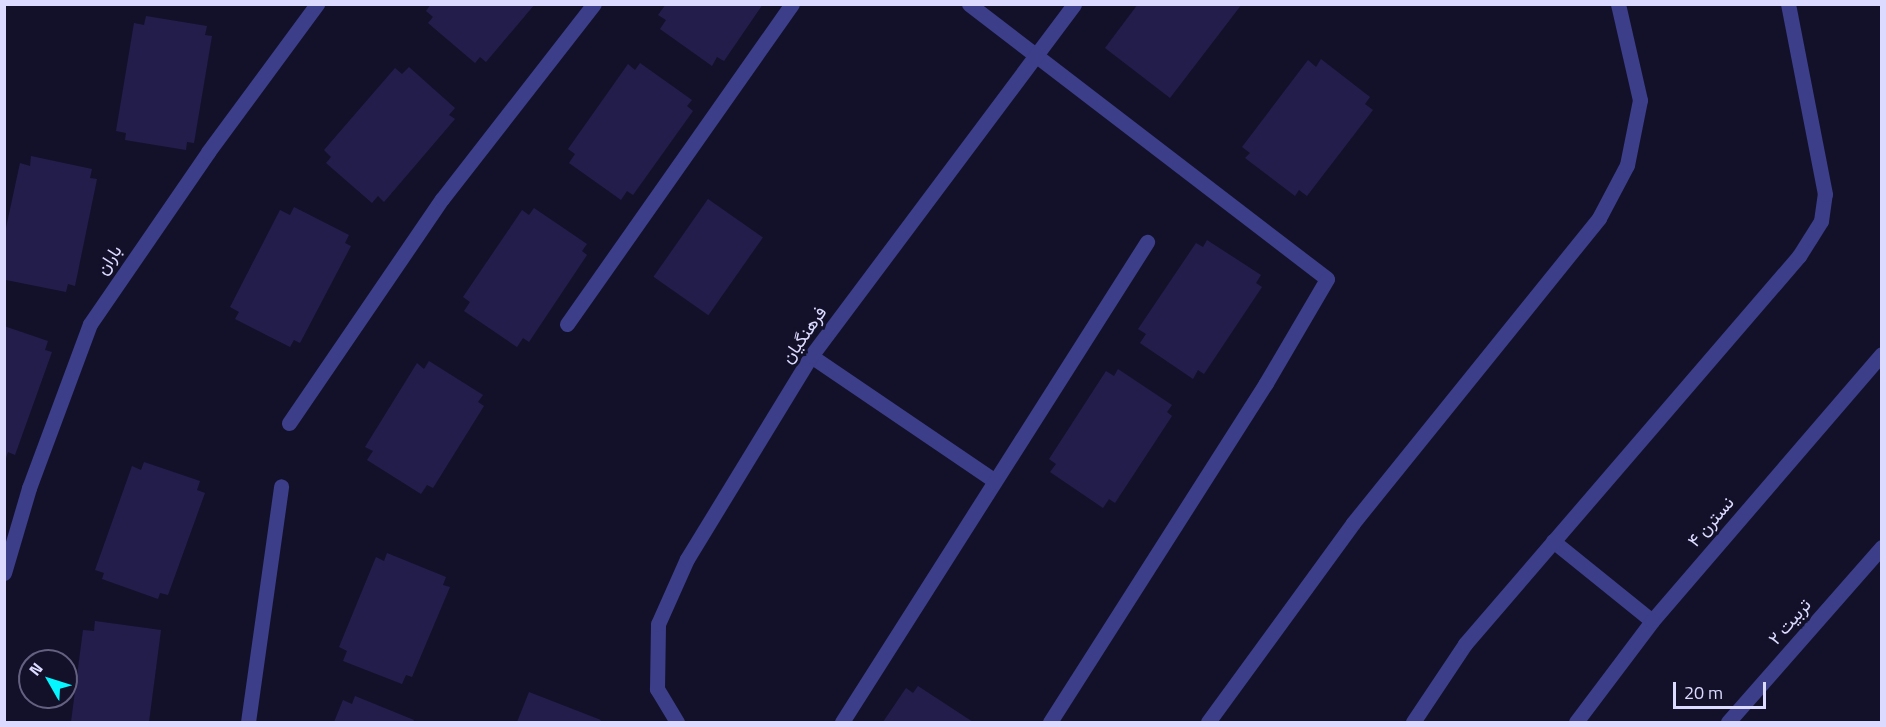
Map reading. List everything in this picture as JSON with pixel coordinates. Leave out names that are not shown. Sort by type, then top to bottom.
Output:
[{"type":"street","name":"باران","points":[[4,573],[29,488],[90,324],[169,207],[317,4]]},
{"type":"street","points":[[289,423],[442,199],[594,4]]},
{"type":"street","points":[[567,324],[792,4]]},
{"type":"street","points":[[969,4],[1327,279],[1266,383],[1050,723]]},
{"type":"street","name":"فرهنگیان","points":[[677,723],[657,689],[658,624],[687,560],[811,356],[1034,54],[1074,4]]},
{"type":"street","points":[[1208,723],[1353,523],[1599,218],[1627,165],[1640,100],[1618,4]]},
{"type":"street","points":[[1413,723],[1465,644],[1799,256],[1821,221],[1825,194],[1788,4]]},
{"type":"street","points":[[842,723],[1147,242]]},
{"type":"street","name":"نسترن ۴","points":[[1576,723],[1652,621],[1881,354]]},
{"type":"street","points":[[811,356],[995,481]]},
{"type":"street","points":[[248,723],[281,486]]},
{"type":"street","points":[[1553,541],[1652,621]]},
{"type":"street","name":"تربیت ۲","points":[[1728,723],[1881,547]]},
{"type":"building","points":[[431,4],[535,4],[486,62],[480,57],[475,63],[428,23],[433,17],[426,11]]},
{"type":"building","points":[[666,4],[763,4],[724,61],[717,57],[712,66],[660,29],[666,20],[658,15]]},
{"type":"building","points":[[1138,4],[1242,4],[1170,98],[1105,48]]},
{"type":"building","points":[[146,16],[207,26],[205,35],[212,36],[194,143],[187,142],[186,150],[125,140],[126,133],[116,131],[134,23],[144,25]]},
{"type":"building","points":[[1321,59],[1370,97],[1365,104],[1373,110],[1307,196],[1299,190],[1295,196],[1245,158],[1250,153],[1242,147],[1308,60],[1316,67]]},
{"type":"building","points":[[640,63],[692,100],[687,106],[693,111],[633,195],[627,191],[621,200],[569,163],[575,154],[568,149],[628,64],[635,70]]},
{"type":"building","points":[[409,67],[455,108],[449,115],[455,119],[384,202],[378,196],[372,203],[326,163],[331,157],[324,150],[395,68],[402,74]]},
{"type":"building","points":[[31,156],[92,169],[90,178],[97,179],[75,286],[68,284],[66,292],[6,280],[4,237],[20,163],[30,166]]},
{"type":"building","points":[[708,199],[763,237],[708,315],[654,277]]},
{"type":"building","points":[[294,207],[349,235],[345,243],[351,246],[300,343],[294,340],[290,347],[235,319],[239,312],[230,307],[280,210],[290,215]]},
{"type":"building","points":[[534,208],[587,244],[582,251],[587,255],[529,342],[523,338],[517,347],[464,311],[470,302],[463,297],[522,210],[529,215]]},
{"type":"building","points":[[1207,240],[1261,275],[1256,283],[1262,287],[1204,374],[1198,370],[1193,379],[1140,343],[1146,334],[1138,329],[1196,243],[1203,247]]},
{"type":"building","points":[[4,326],[48,341],[45,350],[52,352],[15,455],[8,452],[5,461]]},
{"type":"building","points":[[429,361],[483,395],[478,402],[484,406],[433,488],[427,485],[421,494],[367,460],[373,451],[365,447],[417,363],[424,369]]},
{"type":"building","points":[[1118,369],[1172,405],[1167,412],[1172,416],[1115,503],[1109,499],[1103,508],[1050,472],[1056,464],[1049,459],[1106,371],[1114,376]]},
{"type":"building","points":[[144,462],[200,481],[197,490],[205,493],[168,595],[160,593],[158,599],[102,579],[104,573],[95,570],[132,466],[141,470]]},
{"type":"building","points":[[387,553],[446,577],[443,585],[450,587],[412,677],[406,675],[402,684],[343,661],[347,651],[339,647],[376,557],[384,561]]},
{"type":"building","points":[[95,621],[161,630],[149,722],[71,722],[73,709],[78,709],[78,668],[83,630],[94,631]]},
{"type":"building","points":[[918,686],[973,722],[883,722],[906,688],[913,693]]},
{"type":"building","points":[[529,692],[601,720],[600,722],[517,722]]},
{"type":"building","points":[[355,696],[414,720],[413,722],[334,722],[343,700],[352,704]]}]
